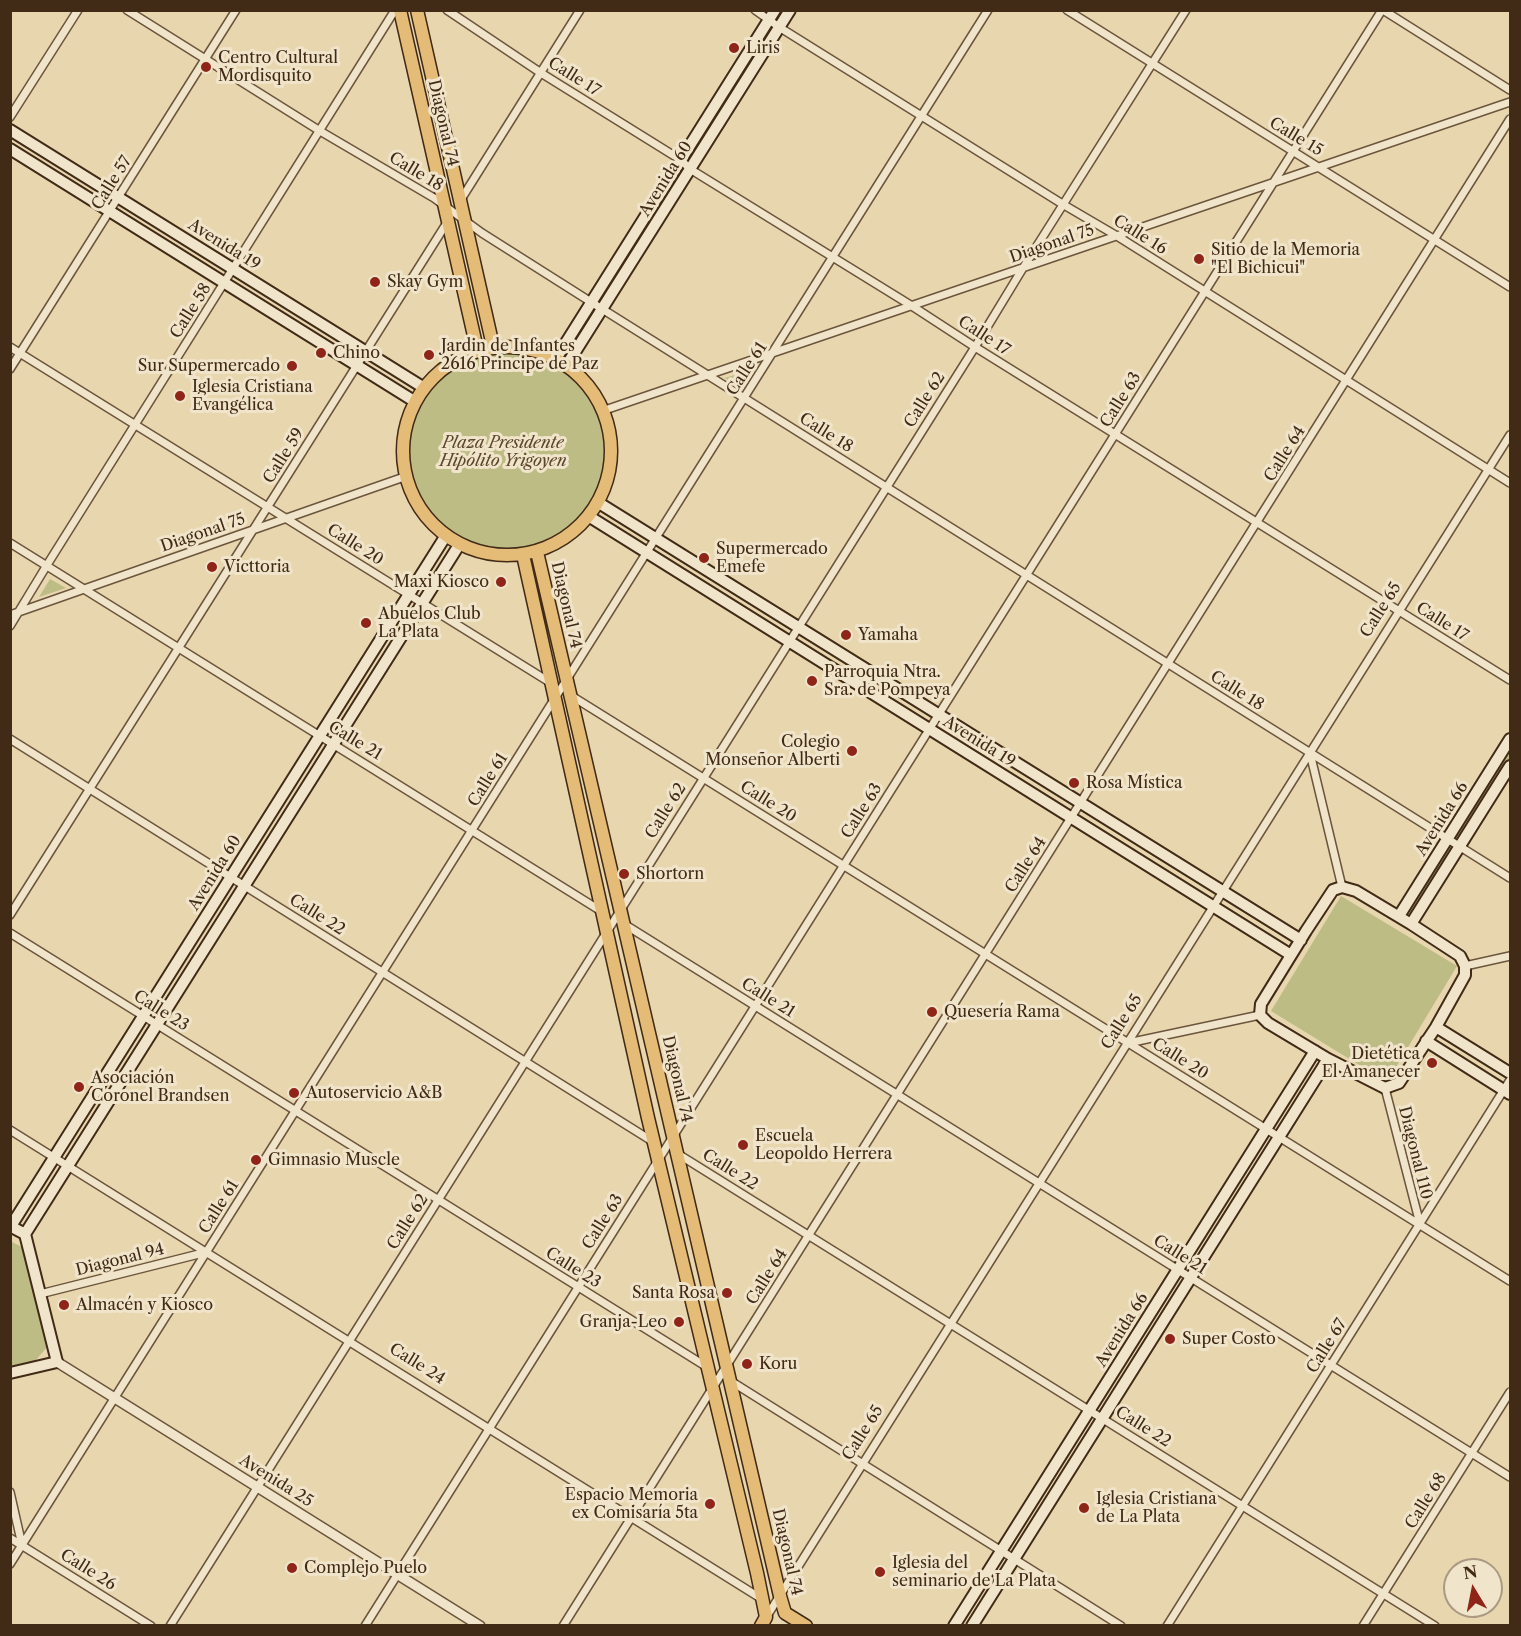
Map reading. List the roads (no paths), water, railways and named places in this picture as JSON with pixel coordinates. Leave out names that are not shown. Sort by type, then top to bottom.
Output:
[{"type":"main road","name":"Diagonal 74","points":[[398,10],[452,210],[464,220],[493,345]]},
{"type":"main road","name":"Diagonal 74","points":[[417,10],[477,349]]},
{"type":"main road","name":"Avenida 60","points":[[562,360],[602,309],[790,10]]},
{"type":"main road","name":"Avenida 60","points":[[562,360],[591,302],[772,15]]},
{"type":"main road","name":"Avenida 19","points":[[10,130],[421,386]]},
{"type":"main road","name":"Avenida 19","points":[[10,149],[414,400]]},
{"type":"main road","points":[[493,345],[524,348],[562,360],[582,375],[602,411],[609,439],[608,469],[599,503],[590,518],[571,535],[537,552],[523,555],[490,555],[459,545],[445,537],[419,510],[404,477],[404,440],[414,400],[421,386],[477,349],[493,345]]},
{"type":"main road","name":"Avenida 19","points":[[599,503],[1301,940]]},
{"type":"main road","name":"Avenida 19","points":[[590,518],[1291,955]]},
{"type":"main road","name":"Avenida 60","points":[[10,1226],[445,537]]},
{"type":"main road","name":"Avenida 60","points":[[25,1234],[459,545]]},
{"type":"main road","name":"Diagonal 74","points":[[537,552],[561,689]]},
{"type":"main road","name":"Diagonal 74","points":[[523,555],[561,689],[614,919],[708,1368],[762,1599],[764,1621]]},
{"type":"main road","name":"Avenida 66","points":[[1399,916],[1510,739]]},
{"type":"main road","name":"Avenida 66","points":[[1411,924],[1510,766]]},
{"type":"main road","points":[[1342,887],[1356,891],[1399,916],[1460,956],[1465,966],[1465,975],[1436,1027],[1400,1083],[1385,1088],[1328,1059],[1268,1023],[1260,1015],[1261,1004],[1333,890],[1342,887]]},
{"type":"main road","name":"Diagonal 74","points":[[614,919],[673,1137],[664,1151],[726,1374],[777,1600],[785,1613],[806,1626]]},
{"type":"main road","points":[[1436,1027],[1510,1073]]},
{"type":"main road","points":[[1426,1041],[1508,1088]]},
{"type":"main road","name":"Avenida 66","points":[[954,1626],[1315,1051]]},
{"type":"main road","name":"Avenida 66","points":[[972,1626],[1328,1059]]},
{"type":"main road","points":[[10,1226],[25,1234],[57,1362],[10,1373]]},
{"type":"street","points":[[10,117],[78,10]]},
{"type":"street","name":"Calle 18","points":[[127,10],[320,131],[452,210]]},
{"type":"street","name":"Calle 57","points":[[10,369],[236,10]]},
{"type":"street","name":"Calle 58","points":[[10,626],[135,424],[398,10]]},
{"type":"street","name":"Calle 17","points":[[447,10],[541,73],[681,160],[690,169],[1510,680]]},
{"type":"street","name":"Calle 59","points":[[10,915],[580,10]]},
{"type":"street","name":"Calle 16","points":[[755,10],[772,15],[779,27],[1510,483]]},
{"type":"street","name":"Calle 61","points":[[10,1564],[988,10]]},
{"type":"street","name":"Calle 15","points":[[1067,10],[1510,287]]},
{"type":"street","name":"Calle 62","points":[[170,1626],[1186,10]]},
{"type":"street","points":[[1382,10],[1510,90]]},
{"type":"street","name":"Calle 63","points":[[673,1137],[1382,10]]},
{"type":"street","name":"Diagonal 75","points":[[602,411],[1510,102]]},
{"type":"street","name":"Calle 64","points":[[563,1626],[713,1388],[726,1374],[897,1094],[1510,119]]},
{"type":"street","name":"Calle 18","points":[[464,220],[602,309],[1510,878]]},
{"type":"street","name":"Calle 20","points":[[10,346],[1510,1281]]},
{"type":"street","name":"Calle 65","points":[[764,1621],[1510,435]]},
{"type":"street","name":"Diagonal 75","points":[[10,615],[404,477]]},
{"type":"street","name":"Calle 21","points":[[10,543],[1510,1477]]},
{"type":"street","name":"Calle 22","points":[[10,739],[525,1061],[664,1151],[809,1235],[1435,1626]]},
{"type":"street","points":[[1310,753],[1342,887]]},
{"type":"street","name":"Calle 23","points":[[10,933],[708,1368],[726,1374],[862,1464],[1121,1626]]},
{"type":"street","points":[[1465,966],[1510,956]]},
{"type":"street","points":[[1128,1043],[1260,1015]]},
{"type":"street","name":"Diagonal 110","points":[[1385,1088],[1420,1224]]},
{"type":"street","name":"Calle 67","points":[[1167,1626],[1508,1088]]},
{"type":"street","name":"Calle 24","points":[[10,1130],[762,1599],[777,1600]]},
{"type":"street","name":"Calle 63","points":[[365,1626],[664,1151]]},
{"type":"street","name":"Diagonal 94","points":[[40,1294],[207,1252]]},
{"type":"street","name":"Avenida 25","points":[[57,1362],[480,1626]]},
{"type":"street","name":"Calle 68","points":[[1363,1626],[1510,1392]]},
{"type":"street","points":[[10,1492],[22,1545]]},
{"type":"street","name":"Calle 26","points":[[10,1538],[151,1626]]},
{"type":"place","name":"Liris","points":[[734,48]]},
{"type":"place","name":"Centro Cultural Mordisquito","points":[[206,67]]},
{"type":"place","name":"Sitio de la Memoria \"El Bichicui\"","points":[[1199,259]]},
{"type":"place","name":"Skay Gym","points":[[375,282]]},
{"type":"place","name":"Chino","points":[[321,353]]},
{"type":"place","name":"Jardin de Infantes 2616 Principe de Paz","points":[[429,355]]},
{"type":"place","name":"Sur Supermercado","points":[[292,366]]},
{"type":"place","name":"Iglesia Cristiana Evangélica","points":[[180,396]]},
{"type":"place","name":"Supermercado Emefe","points":[[704,558]]},
{"type":"place","name":"Victtoria","points":[[212,567]]},
{"type":"place","name":"Maxi Kiosco","points":[[501,582]]},
{"type":"place","name":"Abuelos Club La Plata","points":[[366,623]]},
{"type":"place","name":"Yamaha","points":[[846,635]]},
{"type":"place","name":"Parroquia Ntra. Sra. de Pompeya","points":[[812,681]]},
{"type":"place","name":"Colegio Monseñor Alberti","points":[[852,751]]},
{"type":"place","name":"Rosa Mística","points":[[1074,783]]},
{"type":"place","name":"Shortorn","points":[[624,874]]},
{"type":"place","name":"Quesería Rama","points":[[932,1012]]},
{"type":"place","name":"Dietética El Amanecer","points":[[1432,1063]]},
{"type":"place","name":"Asociación Coronel Brandsen","points":[[79,1087]]},
{"type":"place","name":"Autoservicio A&B","points":[[294,1093]]},
{"type":"place","name":"Escuela Leopoldo Herrera","points":[[743,1145]]},
{"type":"place","name":"Gimnasio Muscle","points":[[256,1160]]},
{"type":"place","name":"Santa Rosa","points":[[727,1293]]},
{"type":"place","name":"Almacén y Kiosco","points":[[64,1305]]},
{"type":"place","name":"Granja-Leo","points":[[679,1322]]},
{"type":"place","name":"Super Costo","points":[[1170,1339]]},
{"type":"place","name":"Koru","points":[[747,1364]]},
{"type":"place","name":"Espacio Memoria ex Comisaría 5ta","points":[[710,1504]]},
{"type":"place","name":"Iglesia Cristiana de La Plata","points":[[1084,1508]]},
{"type":"place","name":"Complejo Puelo","points":[[292,1568]]},
{"type":"place","name":"Iglesia del seminario de La Plata","points":[[880,1572]]},
{"type":"park label","name":"Plaza Presidente Hipólito Yrigoyen","points":[[503,452]]}]
